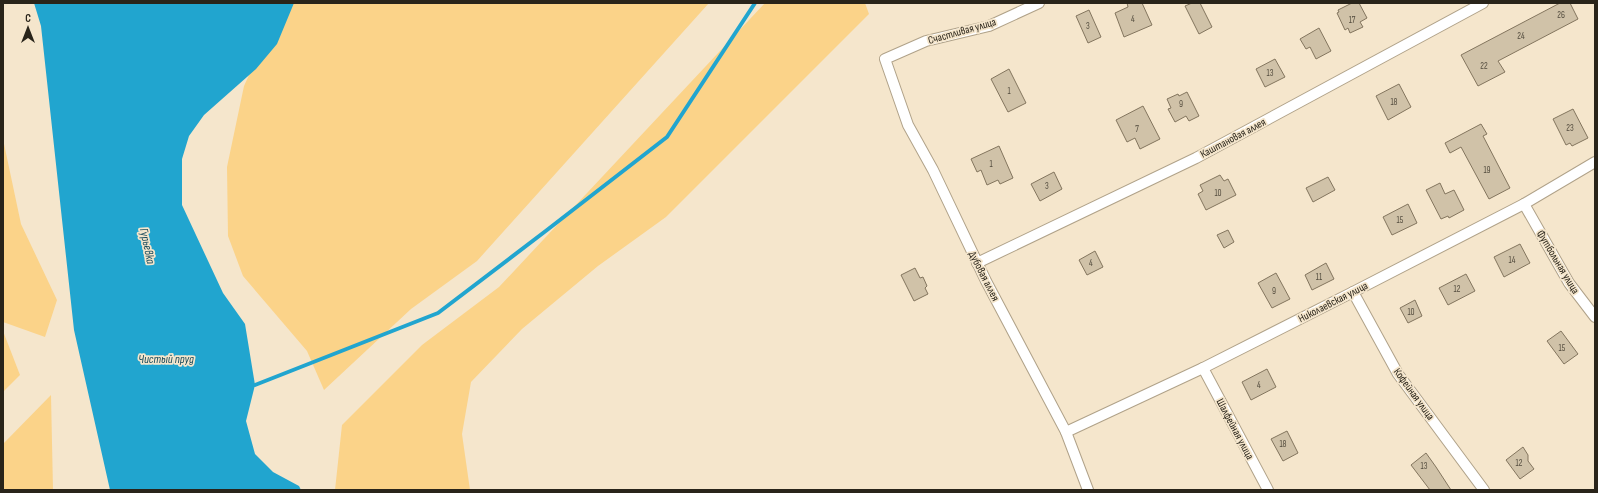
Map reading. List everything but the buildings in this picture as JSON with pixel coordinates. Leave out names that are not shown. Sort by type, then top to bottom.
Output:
[{"type":"street","name":"Счастливая улица","points":[[885,59],[926,41],[989,26],[1039,3]]},
{"type":"street","name":"Каштановая аллея","points":[[977,263],[1196,158],[1483,3]]},
{"type":"street","name":"Дубовая аллея","points":[[885,59],[908,125],[933,170],[977,263],[1066,432],[1088,490]]},
{"type":"street","name":"Николаевская улица","points":[[1066,432],[1203,368],[1353,292],[1524,204],[1595,162]]},
{"type":"street","name":"Футбольная улица","points":[[1524,204],[1569,283],[1595,318]]},
{"type":"street","name":"Кофейная улица","points":[[1353,292],[1398,374],[1484,490]]},
{"type":"street","name":"Шалфейная улица","points":[[1203,368],[1268,490]]},
{"type":"shaded area","points":[[290,3],[709,3],[477,261],[411,309],[324,390],[307,351],[243,276],[228,236],[227,167],[244,86],[271,27]]},
{"type":"shaded area","points":[[765,3],[865,3],[869,14],[666,217],[598,266],[522,329],[471,382],[462,434],[470,490],[335,490],[342,425],[422,345],[499,287]]},
{"type":"shaded area","points":[[3,139],[21,224],[57,300],[45,337],[3,322]]},
{"type":"shaded area","points":[[3,331],[20,375],[3,392]]},
{"type":"shaded area","points":[[51,395],[53,490],[3,490],[3,444]]},
{"type":"water","name":"Чистый пруд","points":[[34,3],[294,3],[277,44],[256,69],[204,115],[189,136],[182,159],[182,205],[223,293],[245,324],[255,385],[246,421],[255,454],[273,472],[299,486],[301,490],[110,490],[74,330],[41,26]]},
{"type":"waterway","points":[[255,385],[438,313],[547,230],[667,137],[755,3]]},
{"type":"water label","name":"Гурьевка","points":[[147,246]]}]
